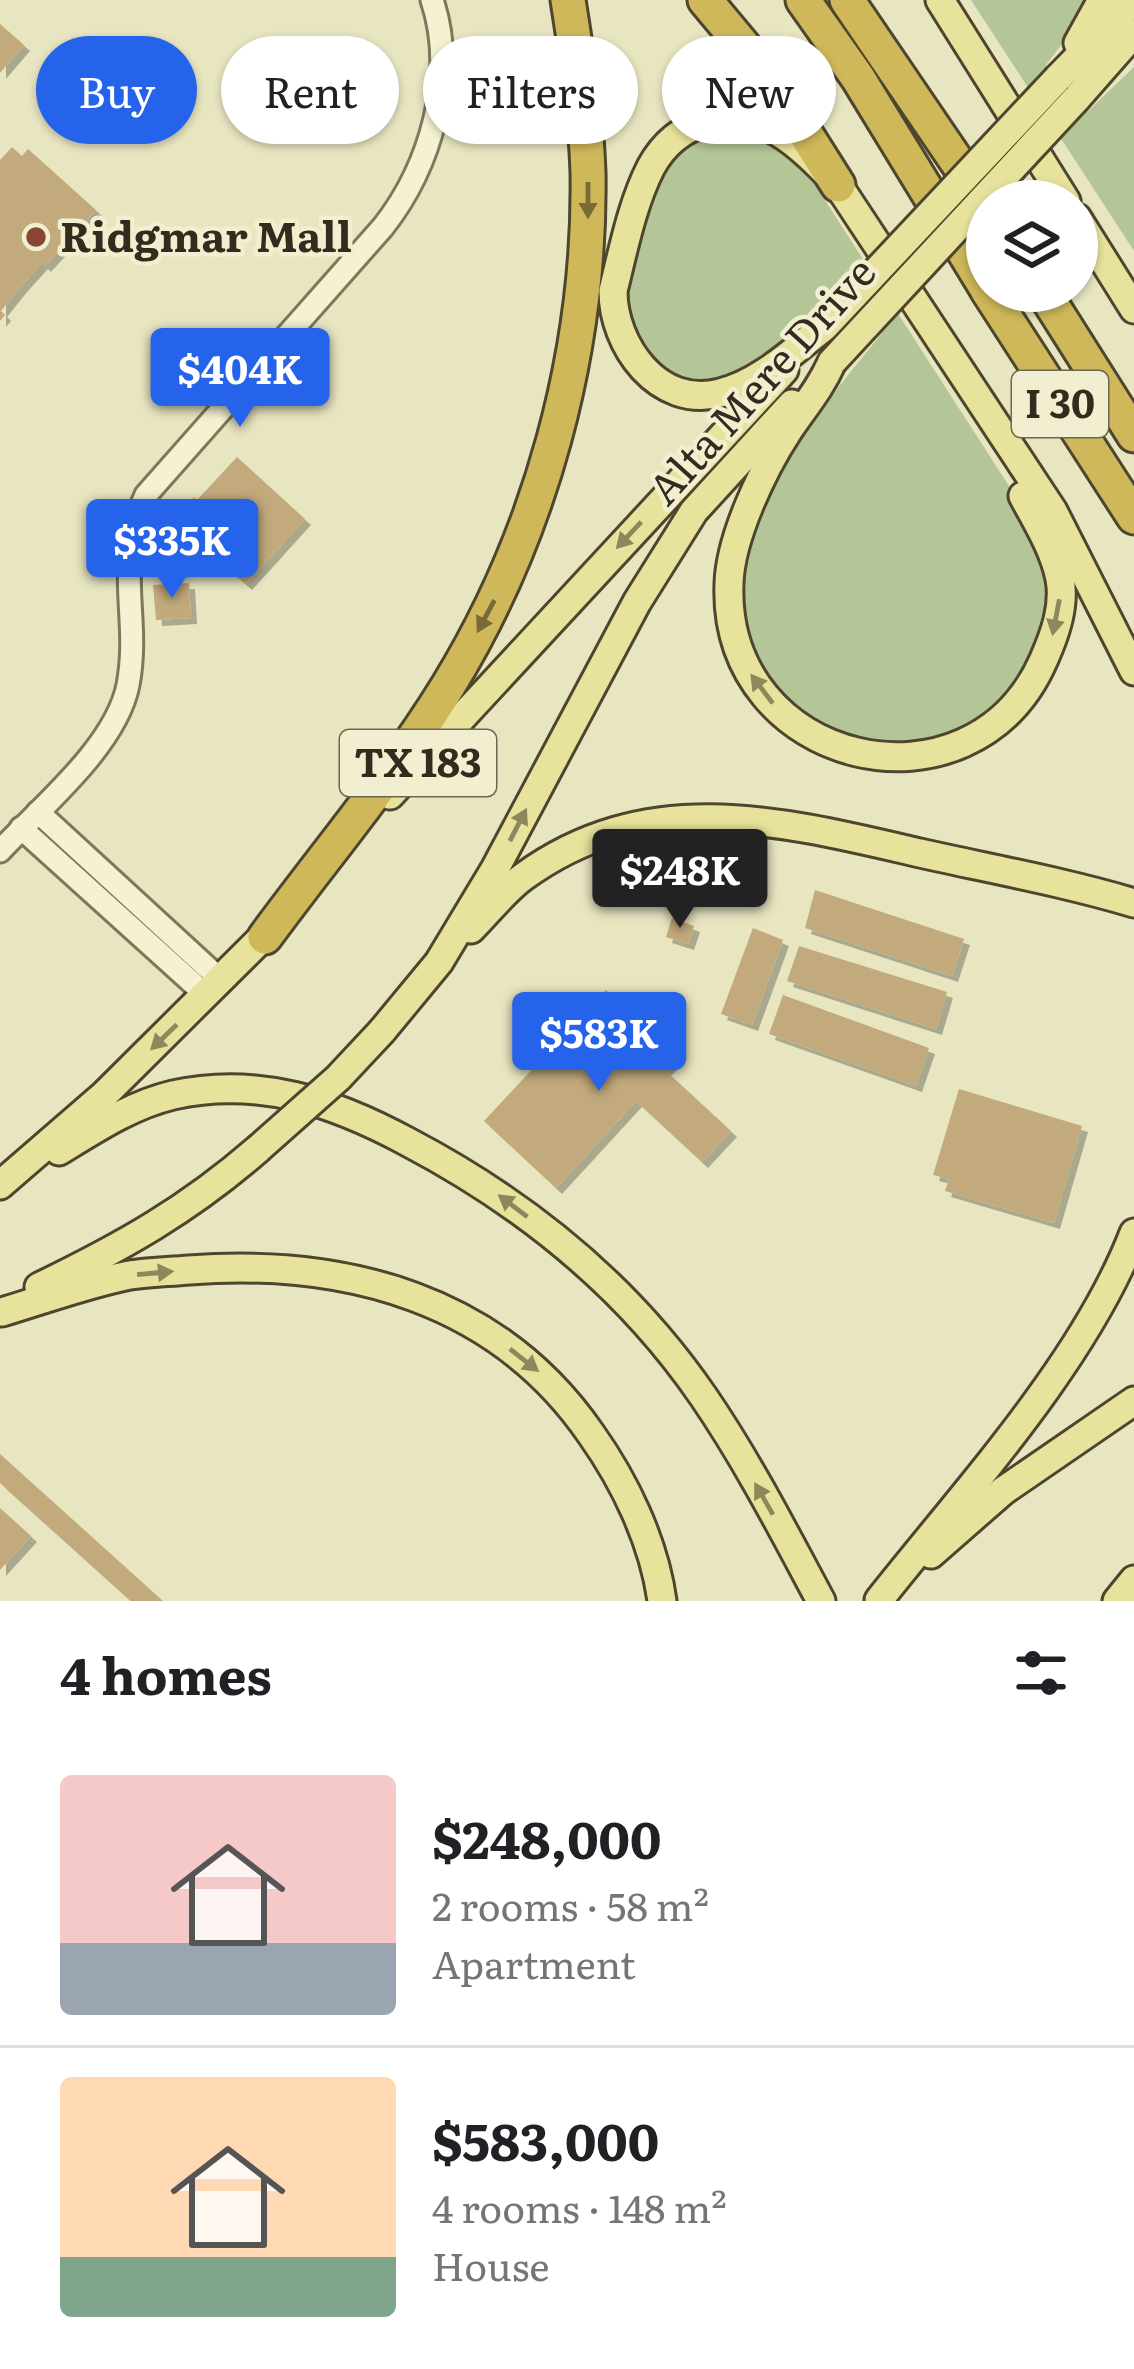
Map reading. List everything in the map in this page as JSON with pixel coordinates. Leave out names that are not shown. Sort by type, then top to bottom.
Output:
[{"type":"highway","points":[[265,937],[448,685],[498,594],[535,502],[566,386],[587,231],[584,105],[568,0]]},
{"type":"highway","points":[[705,0],[771,79],[838,184]]},
{"type":"highway","name":"I 30","points":[[803,0],[858,78],[966,254]]},
{"type":"highway","points":[[847,0],[969,180]]},
{"type":"highway","name":"I 30","points":[[1002,312],[1134,517]]},
{"type":"highway","name":"I 30","points":[[1056,312],[1134,434]]},
{"type":"main road","points":[[1067,88],[1102,0]]},
{"type":"main road","name":"Alta Mere Drive","points":[[1,1312],[157,1227],[209,1192],[338,1078],[382,1031],[439,962],[495,869],[637,602],[694,511],[832,362],[1067,88],[1134,0]]},
{"type":"main road","points":[[946,5],[1058,180]]},
{"type":"main road","name":"Alta Mere Drive","points":[[2,1184],[104,1095],[265,937],[425,755],[824,327],[1067,88],[1134,34]]},
{"type":"main road","points":[[1067,88],[1134,53]]},
{"type":"main road","points":[[824,327],[772,368],[719,394],[686,393],[658,381],[631,358],[613,311],[613,291],[649,170],[676,135],[725,116],[755,119],[805,149],[838,184],[1053,512],[1134,670]]},
{"type":"main road","points":[[1098,230],[1134,270]]},
{"type":"main road","points":[[1098,252],[1134,309]]},
{"type":"main road","points":[[832,362],[818,394],[787,433],[742,524],[729,584],[732,630],[760,691],[794,724],[848,752],[920,757],[953,746],[995,723],[1031,688],[1048,651],[1059,618],[1061,584],[1053,553],[986,428],[979,394]]},
{"type":"main road","points":[[439,962],[521,878],[617,831],[682,817],[765,821],[1127,901]]},
{"type":"main road","points":[[2,1184],[132,1109],[175,1095],[260,1088],[298,1094],[368,1120],[494,1191],[580,1256],[633,1309],[700,1392],[821,1601]]},
{"type":"main road","points":[[879,1601],[1046,1386],[1107,1293],[1134,1233]]},
{"type":"main road","points":[[1,1312],[127,1276],[214,1268],[293,1269],[396,1289],[444,1308],[490,1333],[565,1397],[603,1452],[633,1508],[650,1549],[662,1601]]},
{"type":"main road","points":[[879,1601],[1003,1491],[1134,1401]]},
{"type":"street","points":[[0,851],[106,735],[123,704],[131,658],[129,545],[146,495],[388,221],[411,183],[434,118],[441,78],[439,29],[432,0]]},
{"type":"street","points":[[38,812],[215,988]]},
{"type":"street","points":[[21,829],[215,988]]},
{"type":"green space","points":[[971,0],[1095,0],[1046,65],[1087,112],[1134,67],[1134,251],[1098,196],[1098,180],[1088,180]]},
{"type":"green space","points":[[686,144],[775,144],[794,152],[1025,511],[1042,549],[1049,605],[1033,661],[1013,691],[981,724],[944,742],[850,745],[791,712],[741,633],[737,577],[778,462],[882,333],[849,287],[776,354],[732,379],[686,384],[639,354],[622,287],[664,162]]},
{"type":"building","points":[[0,24],[24,45],[0,73]]},
{"type":"building","name":"Ridgmar Mall","points":[[12,147],[22,156],[28,149],[96,210],[21,286],[1,311],[5,315],[0,321],[0,160]]},
{"type":"building","points":[[237,457],[305,519],[246,584],[178,526],[175,518]]},
{"type":"building","points":[[189,583],[191,618],[156,620],[153,585]]},
{"type":"building","points":[[815,890],[964,939],[952,976],[805,928]]},
{"type":"building","points":[[672,918],[694,926],[688,944],[666,937]]},
{"type":"building","points":[[753,928],[783,940],[752,1025],[721,1014]]},
{"type":"building","points":[[799,946],[947,992],[936,1029],[787,981]]},
{"type":"building","points":[[606,990],[678,1057],[665,1070],[731,1131],[702,1162],[636,1101],[556,1188],[484,1121]]},
{"type":"building","points":[[783,995],[929,1048],[916,1086],[769,1034]]},
{"type":"building","points":[[959,1089],[1082,1126],[1054,1223],[945,1191],[949,1179],[933,1175]]},
{"type":"building","points":[[0,1454],[163,1601],[131,1601],[0,1483]]},
{"type":"building","points":[[0,1508],[31,1536],[0,1570]]},
{"type":"place","name":"Ridgmar Mall","points":[[36,237]]}]
